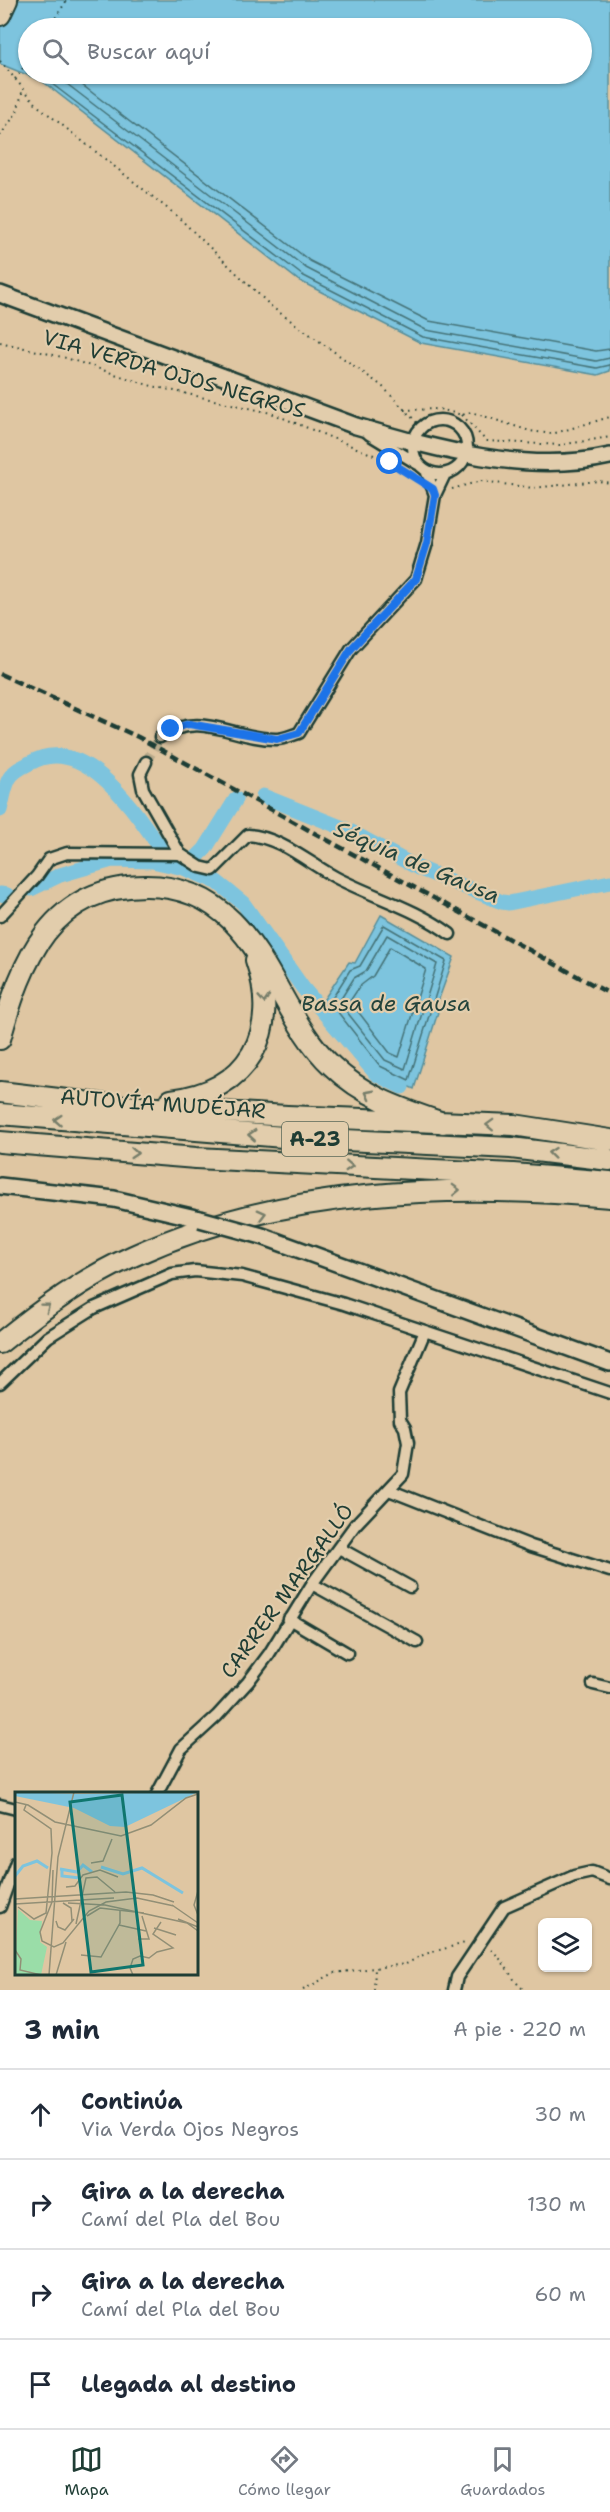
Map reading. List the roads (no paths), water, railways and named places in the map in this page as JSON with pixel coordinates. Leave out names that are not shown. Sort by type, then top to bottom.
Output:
[{"type":"highway","points":[[0,15],[7,0]]},
{"type":"highway","points":[[0,1039],[18,983],[39,940],[67,911],[102,891],[128,886],[162,886],[188,892],[210,903],[231,921],[250,943],[276,981],[308,1037],[329,1064],[354,1086],[392,1106],[444,1123]]},
{"type":"highway","points":[[26,1096],[168,1100],[195,1097],[219,1087],[238,1073],[250,1058],[260,1039],[265,1017],[265,998],[260,973],[250,943]]},
{"type":"highway","points":[[0,1092],[109,1105],[251,1114],[514,1125],[610,1140]]},
{"type":"highway","name":"AUTOVÍA MUDÉJAR","points":[[10,1115],[284,1137],[511,1148],[610,1160]]},
{"type":"highway","name":"A-23","points":[[6,1143],[196,1158],[513,1174],[610,1182]]},
{"type":"highway","points":[[0,1342],[65,1293],[131,1256],[193,1232],[274,1211],[363,1197],[441,1191],[544,1191],[610,1197]]},
{"type":"main road","points":[[0,294],[356,426],[413,442],[467,453],[538,462],[610,456]]},
{"type":"main road","points":[[0,1186],[114,1199],[262,1236],[610,1363]]},
{"type":"street","points":[[160,737],[171,729],[189,724],[277,739],[299,733],[351,649],[416,579],[427,543],[436,493],[445,474],[459,467],[467,453],[466,439],[459,427],[447,420],[433,420],[421,427],[413,442],[422,467],[436,493]]},
{"type":"street","points":[[356,426],[422,467],[445,474]]},
{"type":"street","points":[[146,762],[140,774],[143,789],[180,854],[200,867],[213,870],[248,835],[266,836],[336,877],[431,920],[450,934]]},
{"type":"street","points":[[0,916],[37,876],[49,858],[67,853],[180,854]]},
{"type":"street","points":[[0,1383],[48,1337],[85,1313],[172,1274],[195,1271],[242,1276],[344,1304],[610,1393]]},
{"type":"street","name":"CARRER MARGALLÓ","points":[[158,1792],[181,1749],[217,1716],[248,1682],[269,1654],[312,1584],[355,1526],[403,1474],[408,1443],[400,1420],[399,1393],[424,1331]]},
{"type":"street","points":[[390,1490],[539,1548],[610,1571]]},
{"type":"street","points":[[339,1548],[410,1587]]},
{"type":"street","points":[[312,1584],[417,1642]]},
{"type":"street","points":[[289,1619],[347,1653]]},
{"type":"street","points":[[593,1684],[610,1688]]},
{"type":"street","points":[[0,1805],[15,1809]]},
{"type":"street","points":[[0,1907],[15,1865]]},
{"type":"street","points":[[454,1990],[457,1977],[504,1907],[574,1876],[592,1872],[610,1879]]},
{"type":"water","points":[[0,0],[610,0],[610,371],[598,375],[421,343],[298,280],[46,84],[592,84],[592,18],[18,18],[18,71],[0,64]]},
{"type":"water","name":"Bassa de Gausa","points":[[381,915],[454,957],[435,1010],[438,1012],[414,1089],[376,1072],[322,1002],[349,962],[355,963]]},
{"type":"waterway","name":"Séquia de Gausa","points":[[0,810],[7,783],[15,771],[50,756],[69,758],[87,766],[105,779],[121,795],[159,846]]},
{"type":"waterway","name":"Séquia de Gausa","points":[[263,796],[348,830],[418,868],[502,902],[509,903],[610,882]]},
{"type":"waterway","name":"Séquia de Gausa","points":[[194,860],[205,849],[236,799]]},
{"type":"waterway","points":[[31,889],[60,875],[112,860],[152,861],[184,868],[217,882],[243,903],[303,988],[376,1074],[402,1087]]},
{"type":"waterway","points":[[0,894],[7,895]]},
{"type":"tunnel","points":[[146,762],[160,737]]},
{"type":"railway","points":[[0,674],[138,737],[610,994]]}]
